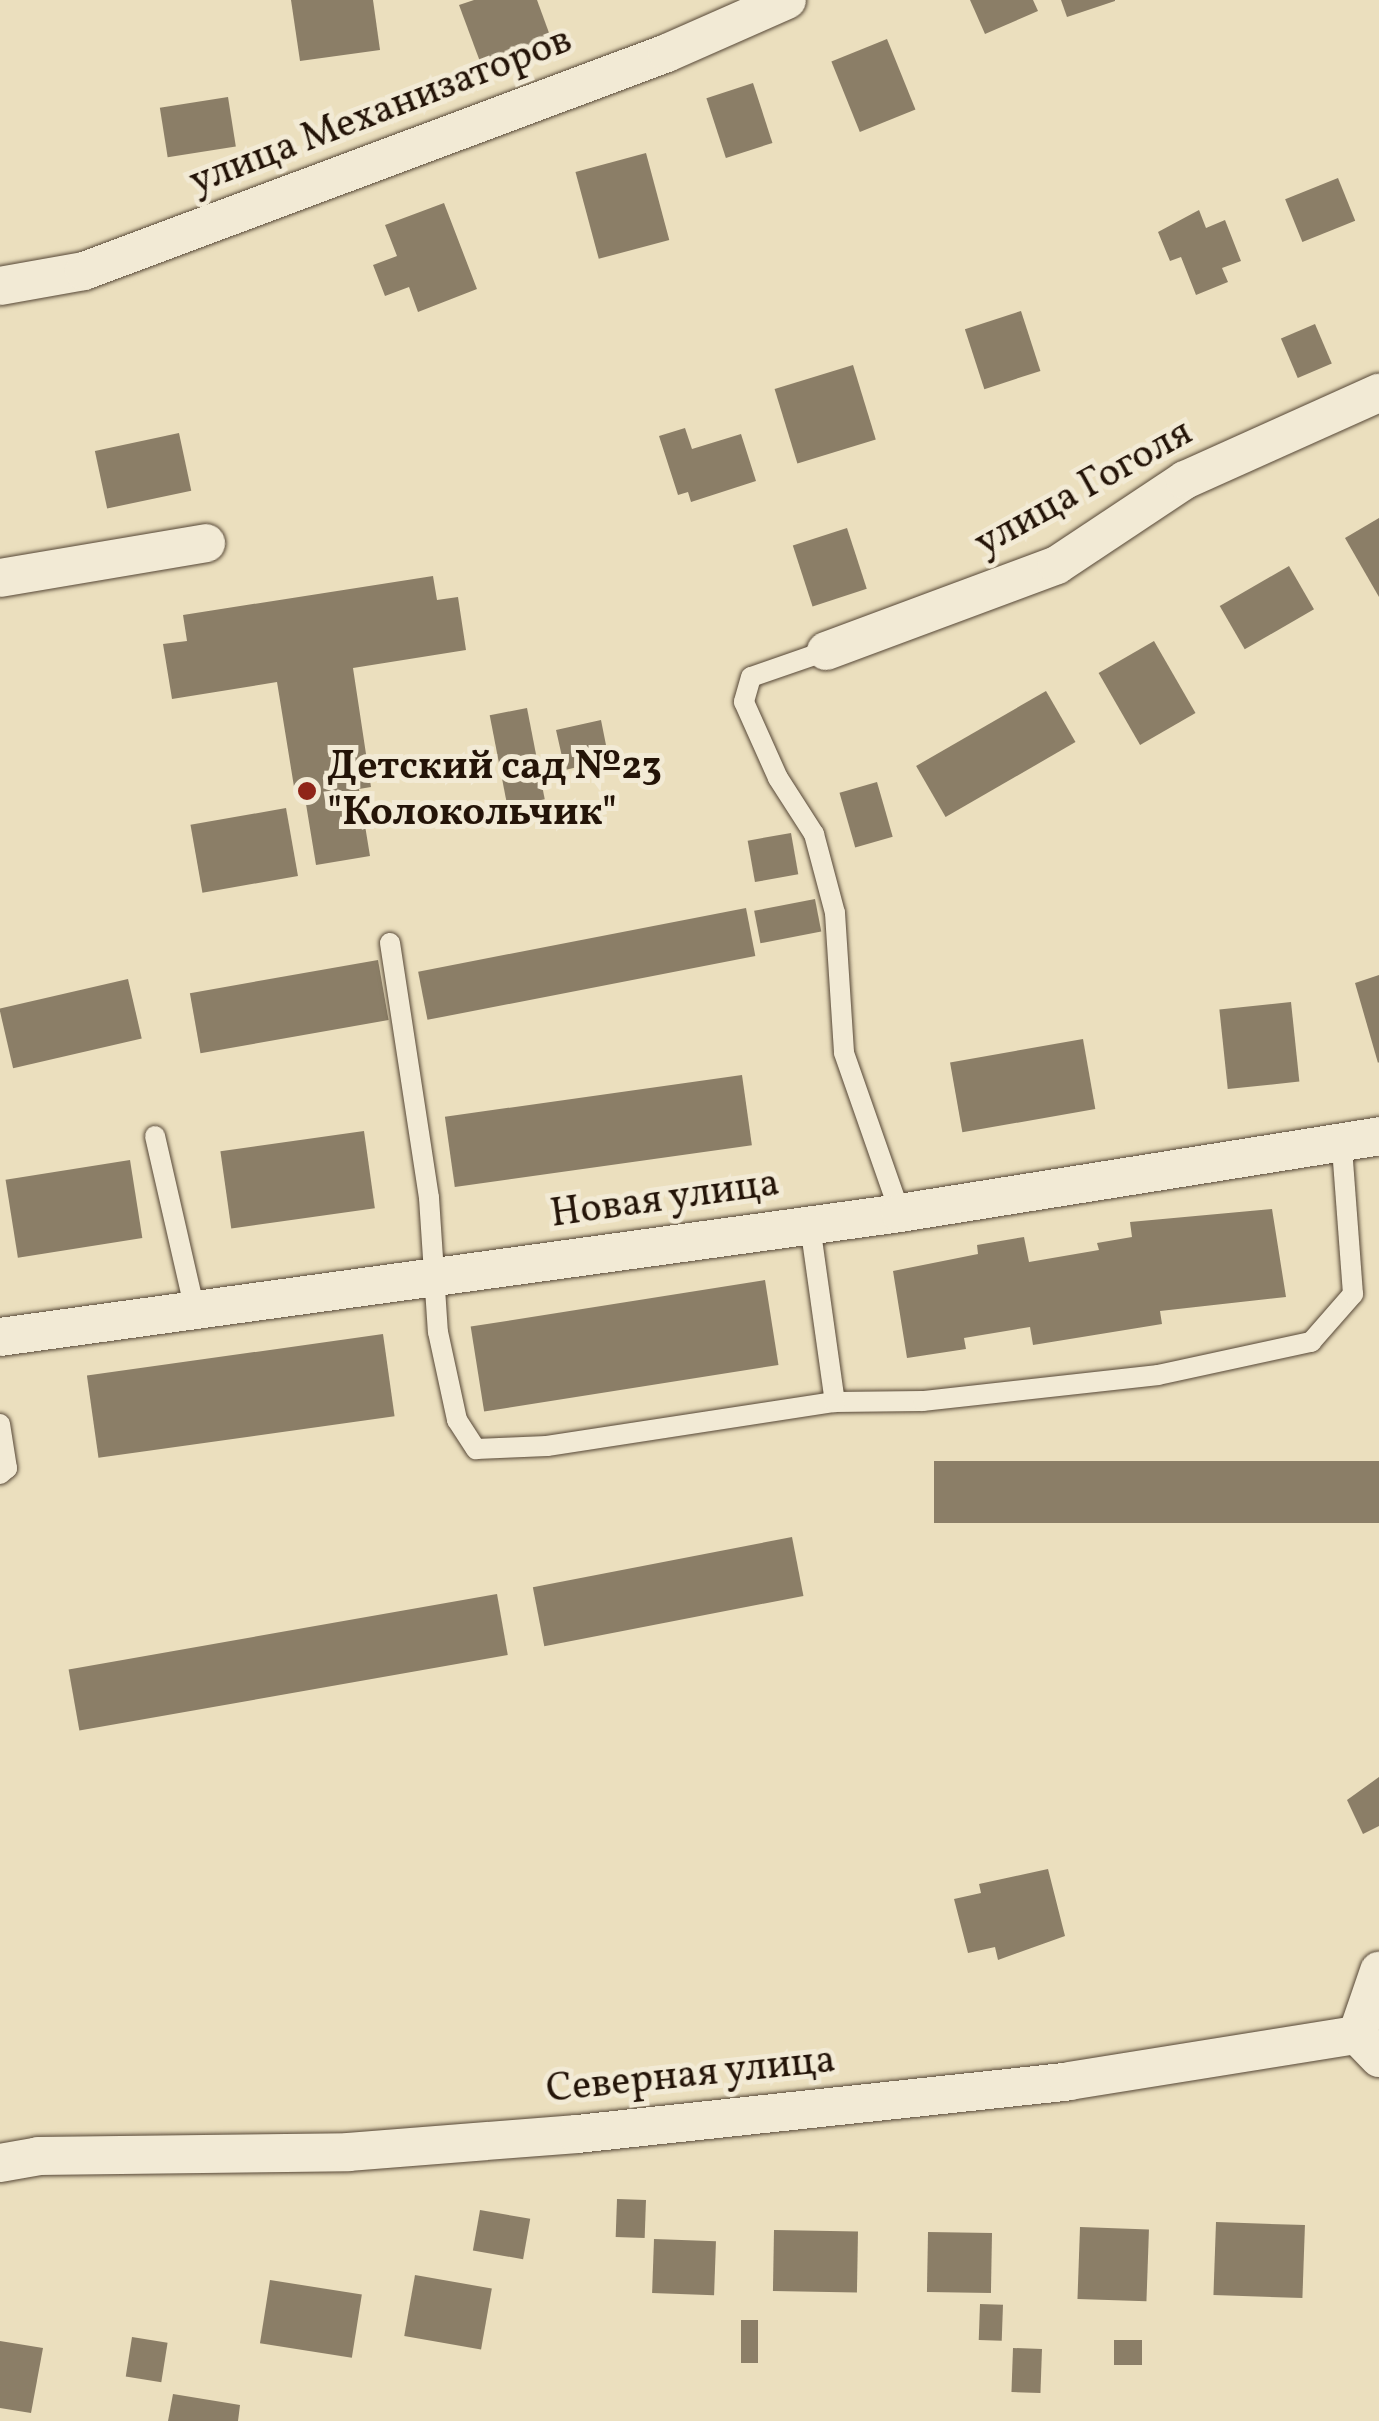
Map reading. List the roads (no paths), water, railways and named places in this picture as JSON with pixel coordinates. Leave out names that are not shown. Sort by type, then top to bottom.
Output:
[{"type":"street","name":"улица Механизаторов","points":[[0,286],[84,271],[667,53],[787,0]]},
{"type":"street","name":"улица Гоголя","points":[[826,651],[1057,565],[1186,480],[1379,393]]},
{"type":"street","points":[[0,578],[206,542]]},
{"type":"street","name":"Новая улица","points":[[0,1337],[900,1214],[1342,1147],[1379,1136]]},
{"type":"street","points":[[1368,2046],[1379,1970]]},
{"type":"street","name":"Северная улица","points":[[0,2163],[38,2156],[348,2152],[577,2134],[1368,2046]]},
{"type":"lane","points":[[826,651],[750,676],[744,702],[778,778],[814,834],[835,912],[844,1053],[900,1214]]},
{"type":"lane","points":[[390,943],[437,1277],[438,1332],[457,1420],[476,1449],[547,1446],[835,1402],[923,1401],[1158,1375],[1311,1342],[1353,1294],[1342,1147]]},
{"type":"lane","points":[[155,1136],[195,1310]]},
{"type":"lane","points":[[810,1226],[835,1402]]},
{"type":"lane","points":[[0,1424],[7,1468],[0,1474]]},
{"type":"place","name":"Детский сад №23 \"Колокольчик\"","points":[[307,791]]}]
